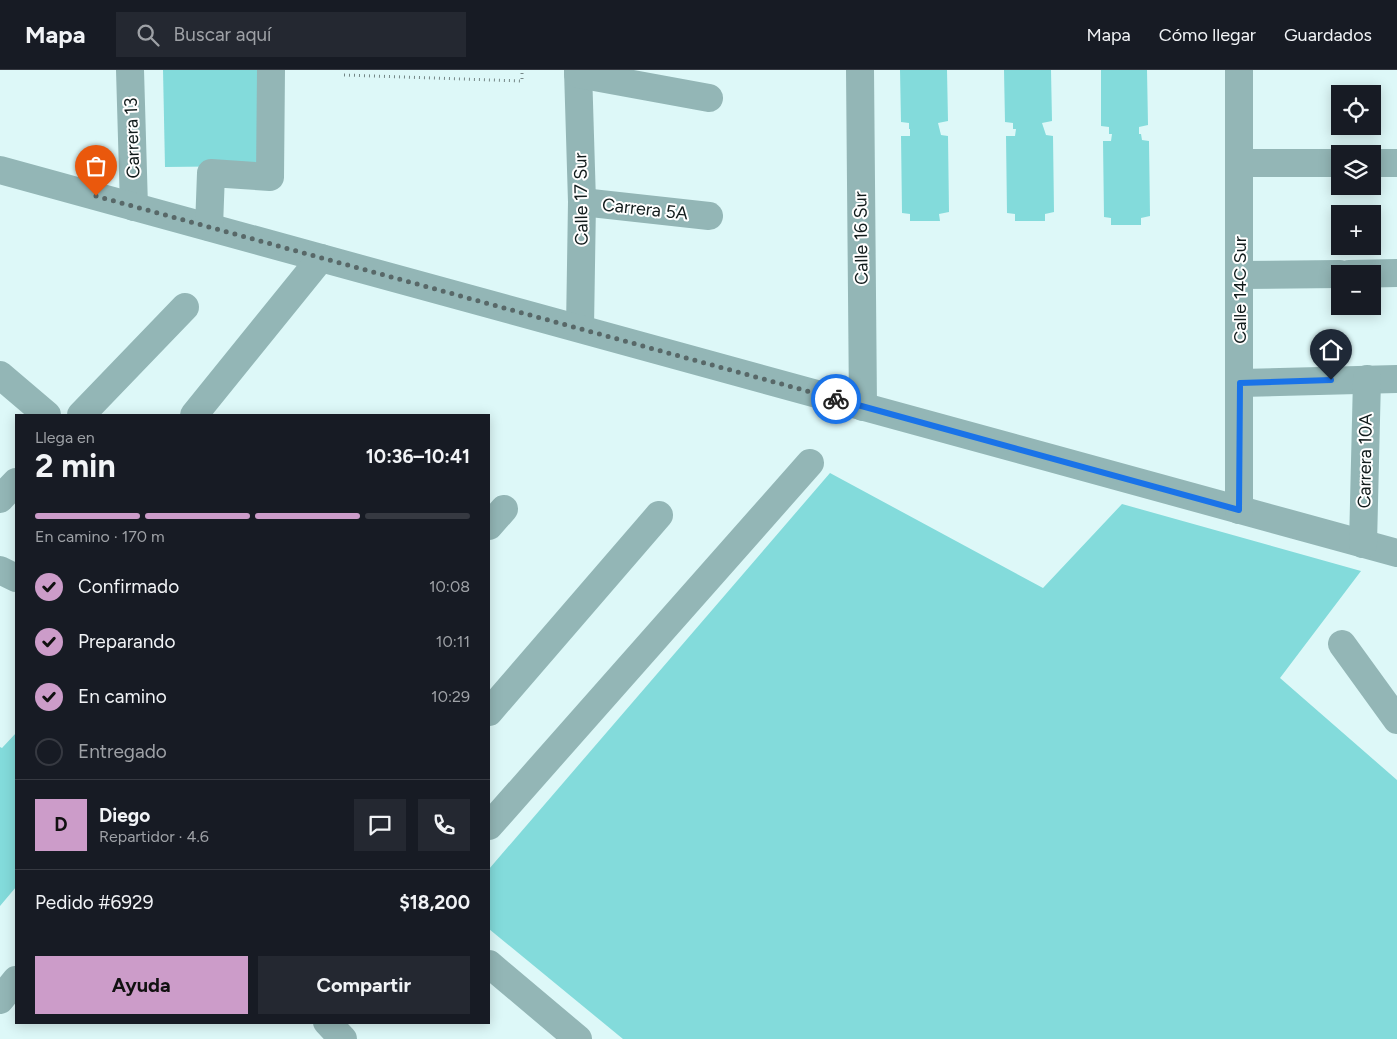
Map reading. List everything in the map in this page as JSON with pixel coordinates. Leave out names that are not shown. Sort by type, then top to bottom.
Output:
[{"type":"street","name":"Carrera 13","points":[[130,70],[134,207]]},
{"type":"street","points":[[209,227],[211,173],[270,177],[270,70]]},
{"type":"street","name":"Calle 16 Sur","points":[[860,70],[863,406]]},
{"type":"street","name":"Calle 14C Sur","points":[[1239,70],[1239,510]]},
{"type":"street","points":[[578,72],[709,98]]},
{"type":"street","name":"Calle 17 Sur","points":[[578,72],[582,202],[580,328]]},
{"type":"street","points":[[1240,163],[1331,163]]},
{"type":"street","points":[[1381,163],[1397,163]]},
{"type":"street","points":[[0,170],[1397,553]]},
{"type":"street","name":"Carrera 5A","points":[[582,202],[709,216]]},
{"type":"street","points":[[195,414],[322,258]]},
{"type":"street","points":[[1381,273],[1397,273]]},
{"type":"street","points":[[1240,274],[1331,274]]},
{"type":"street","points":[[93,411],[185,307]]},
{"type":"street","points":[[0,375],[46,414]]},
{"type":"street","name":"Carrera 10A","points":[[1363,544],[1367,379]]},
{"type":"street","points":[[1240,383],[1397,379]]},
{"type":"street","points":[[490,825],[810,463]]},
{"type":"street","points":[[0,499],[15,483]]},
{"type":"street","points":[[490,711],[659,515]]},
{"type":"street","points":[[0,571],[15,578]]},
{"type":"street","points":[[1342,644],[1397,720]]},
{"type":"street","points":[[490,965],[578,1039]]},
{"type":"street","points":[[0,1000],[15,981]]},
{"type":"street","points":[[329,1024],[343,1039]]},
{"type":"path","points":[[344,76],[522,81],[522,70]]},
{"type":"building","points":[[163,70],[257,70],[258,166],[165,167]]},
{"type":"building","points":[[900,70],[947,70],[948,121],[938,123],[941,135],[948,136],[949,212],[939,214],[940,221],[910,221],[910,214],[902,213],[901,136],[910,136],[910,129],[909,123],[901,122]]},
{"type":"building","points":[[1004,70],[1051,70],[1052,121],[1042,123],[1046,135],[1053,136],[1054,212],[1045,214],[1045,221],[1015,221],[1015,214],[1007,213],[1006,136],[1015,136],[1016,129],[1013,129],[1013,123],[1005,122]]},
{"type":"building","points":[[1101,70],[1147,70],[1148,125],[1139,127],[1139,134],[1141,134],[1142,140],[1149,141],[1150,216],[1141,218],[1141,225],[1111,225],[1111,218],[1104,217],[1103,141],[1111,141],[1112,134],[1109,134],[1109,127],[1101,126]]},
{"type":"building","points":[[830,473],[1043,588],[1122,504],[1361,571],[1280,678],[1397,780],[1397,1039],[623,1039],[490,930],[490,868]]},
{"type":"building","points":[[15,734],[15,888],[0,906],[0,747],[2,748]]},
{"type":"way so far","points":[[96,196],[836,399]]},
{"type":"route","points":[[836,399],[1239,510],[1240,383],[1331,380]]}]
